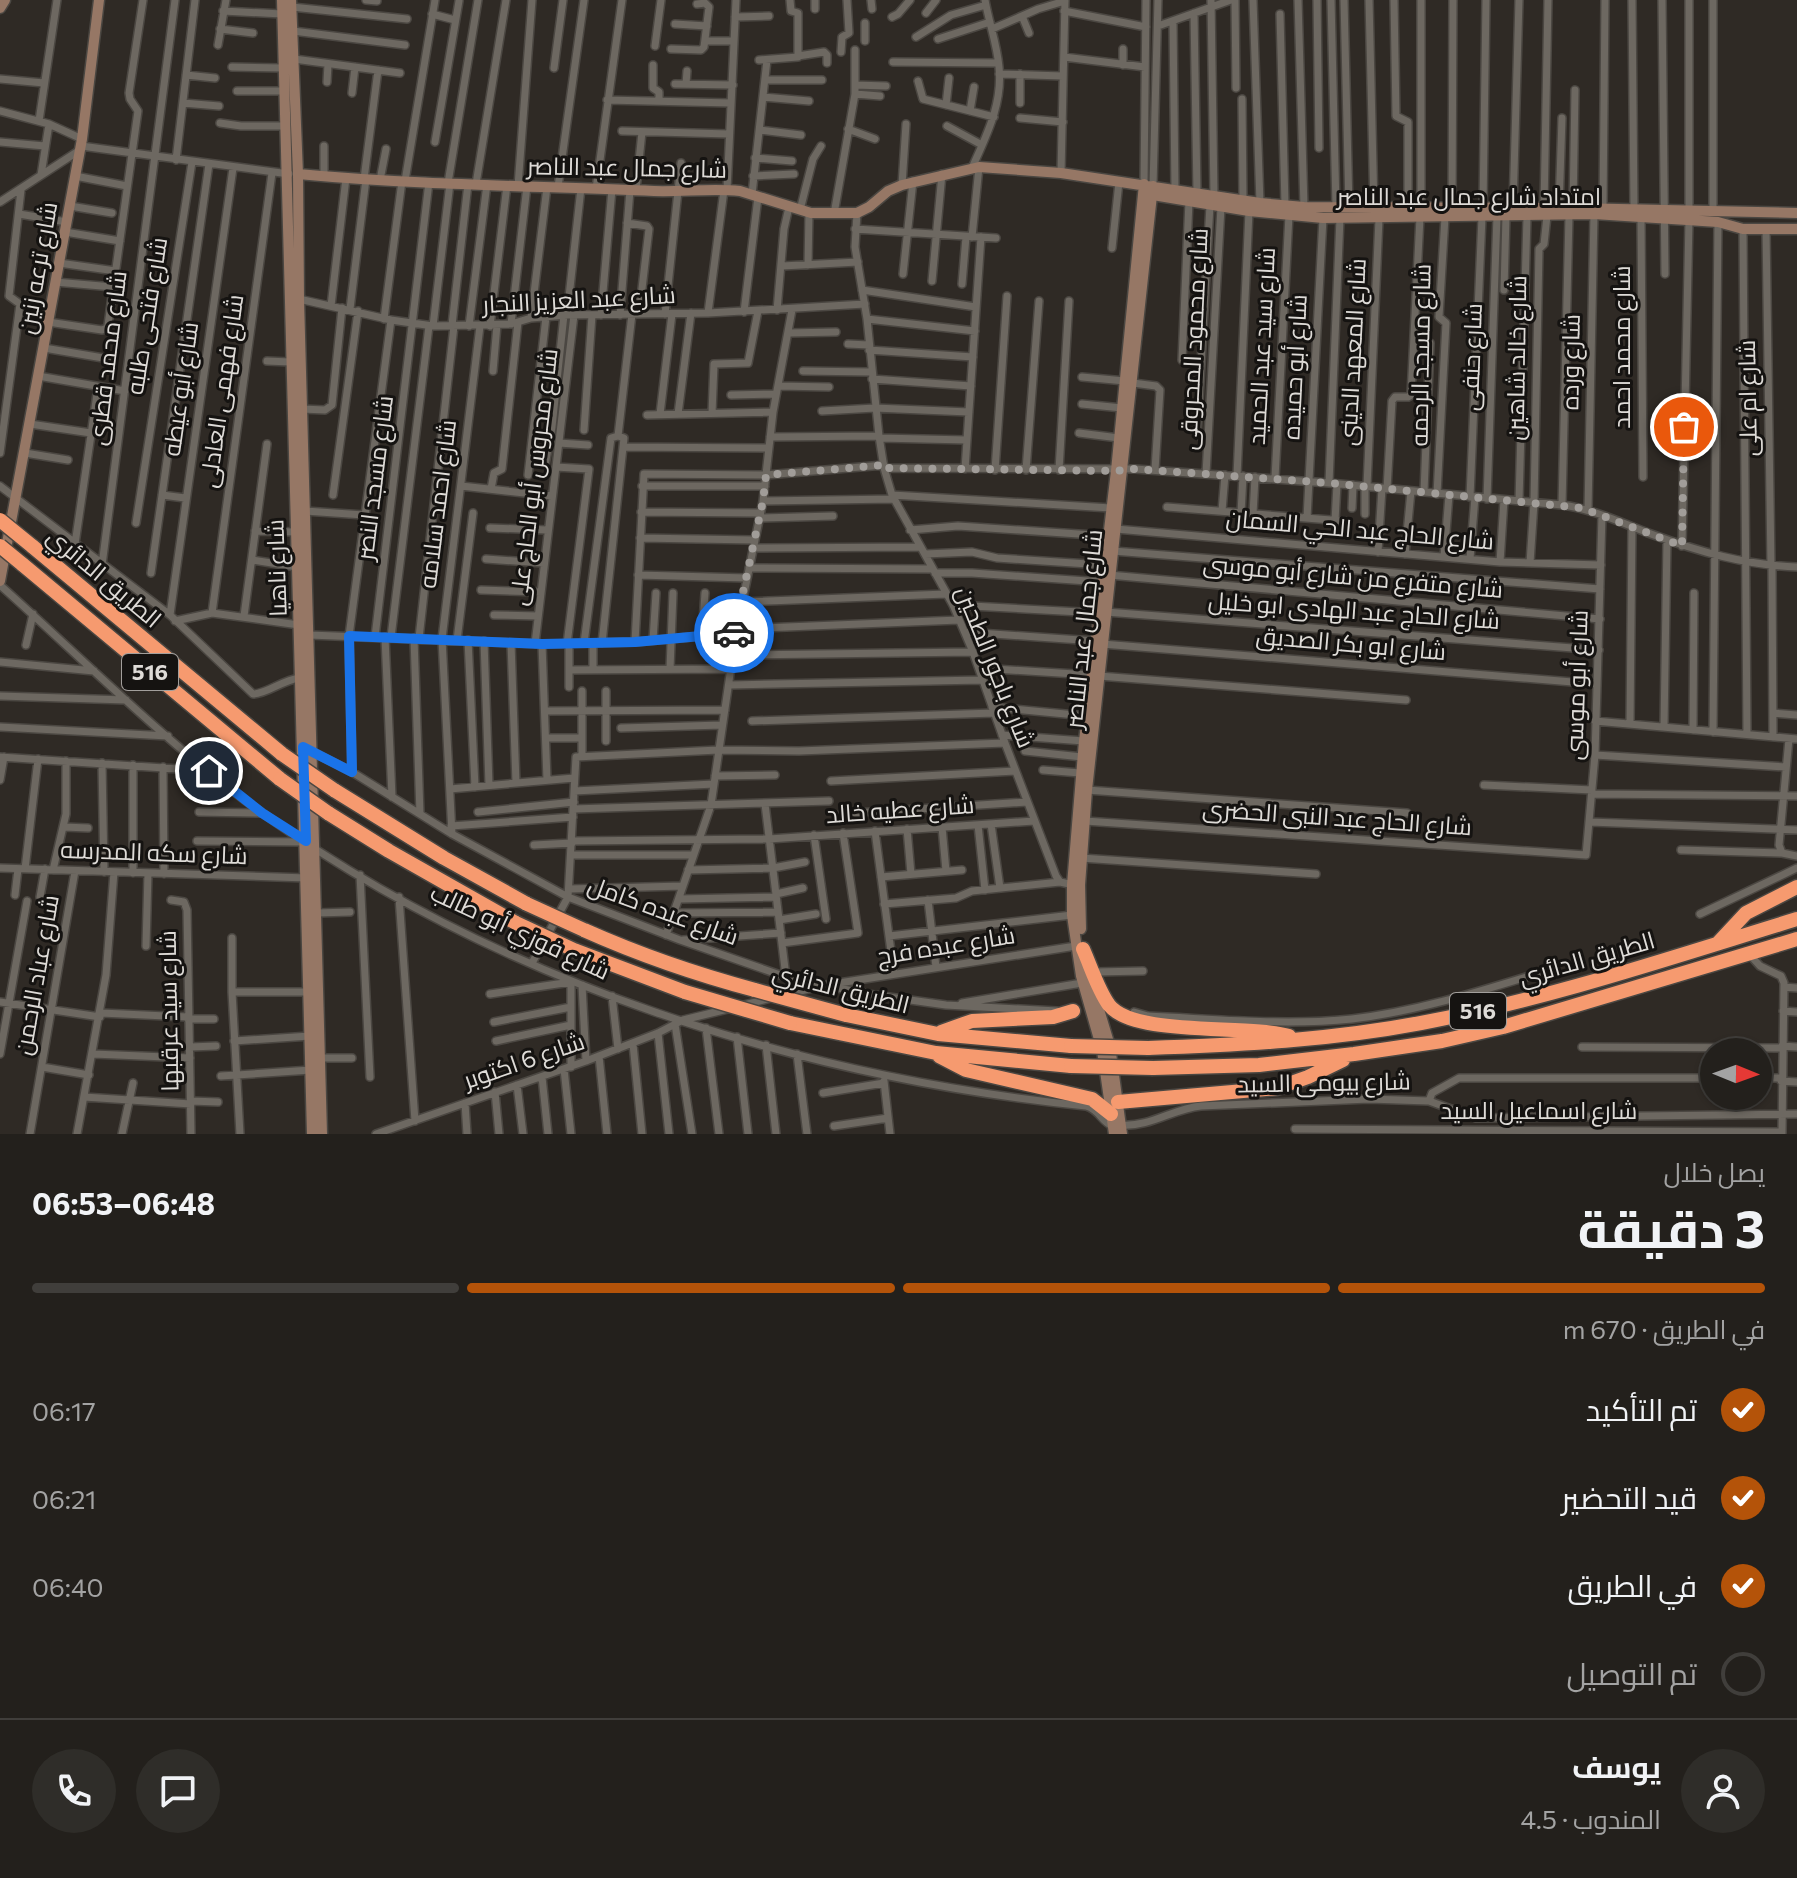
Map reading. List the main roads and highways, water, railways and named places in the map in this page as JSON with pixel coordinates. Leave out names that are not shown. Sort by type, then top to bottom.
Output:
[{"type":"highway","name":"الطريق الدائري","points":[[0,520],[282,754],[444,858],[527,904],[641,955],[846,1015],[938,1034],[1071,1046],[1226,1046],[1301,1040],[1420,1023],[1499,1007],[1797,919]]},
{"type":"highway","name":"الطريق الدائري","points":[[0,546],[280,779],[389,851],[516,923],[574,950],[685,992],[790,1023],[936,1053],[1071,1066],[1153,1068],[1259,1065],[1442,1041],[1503,1027],[1797,939]]},
{"type":"highway","points":[[1718,943],[1746,913],[1797,887]]},
{"type":"highway","points":[[1080,945],[1108,1004],[1126,1018],[1159,1025],[1264,1031],[1301,1040]]},
{"type":"highway","points":[[938,1034],[972,1021],[1053,1017],[1073,1011]]},
{"type":"highway","points":[[936,1053],[966,1070],[1092,1099],[1117,1122],[1277,1088],[1308,1077],[1354,1054]]}]
